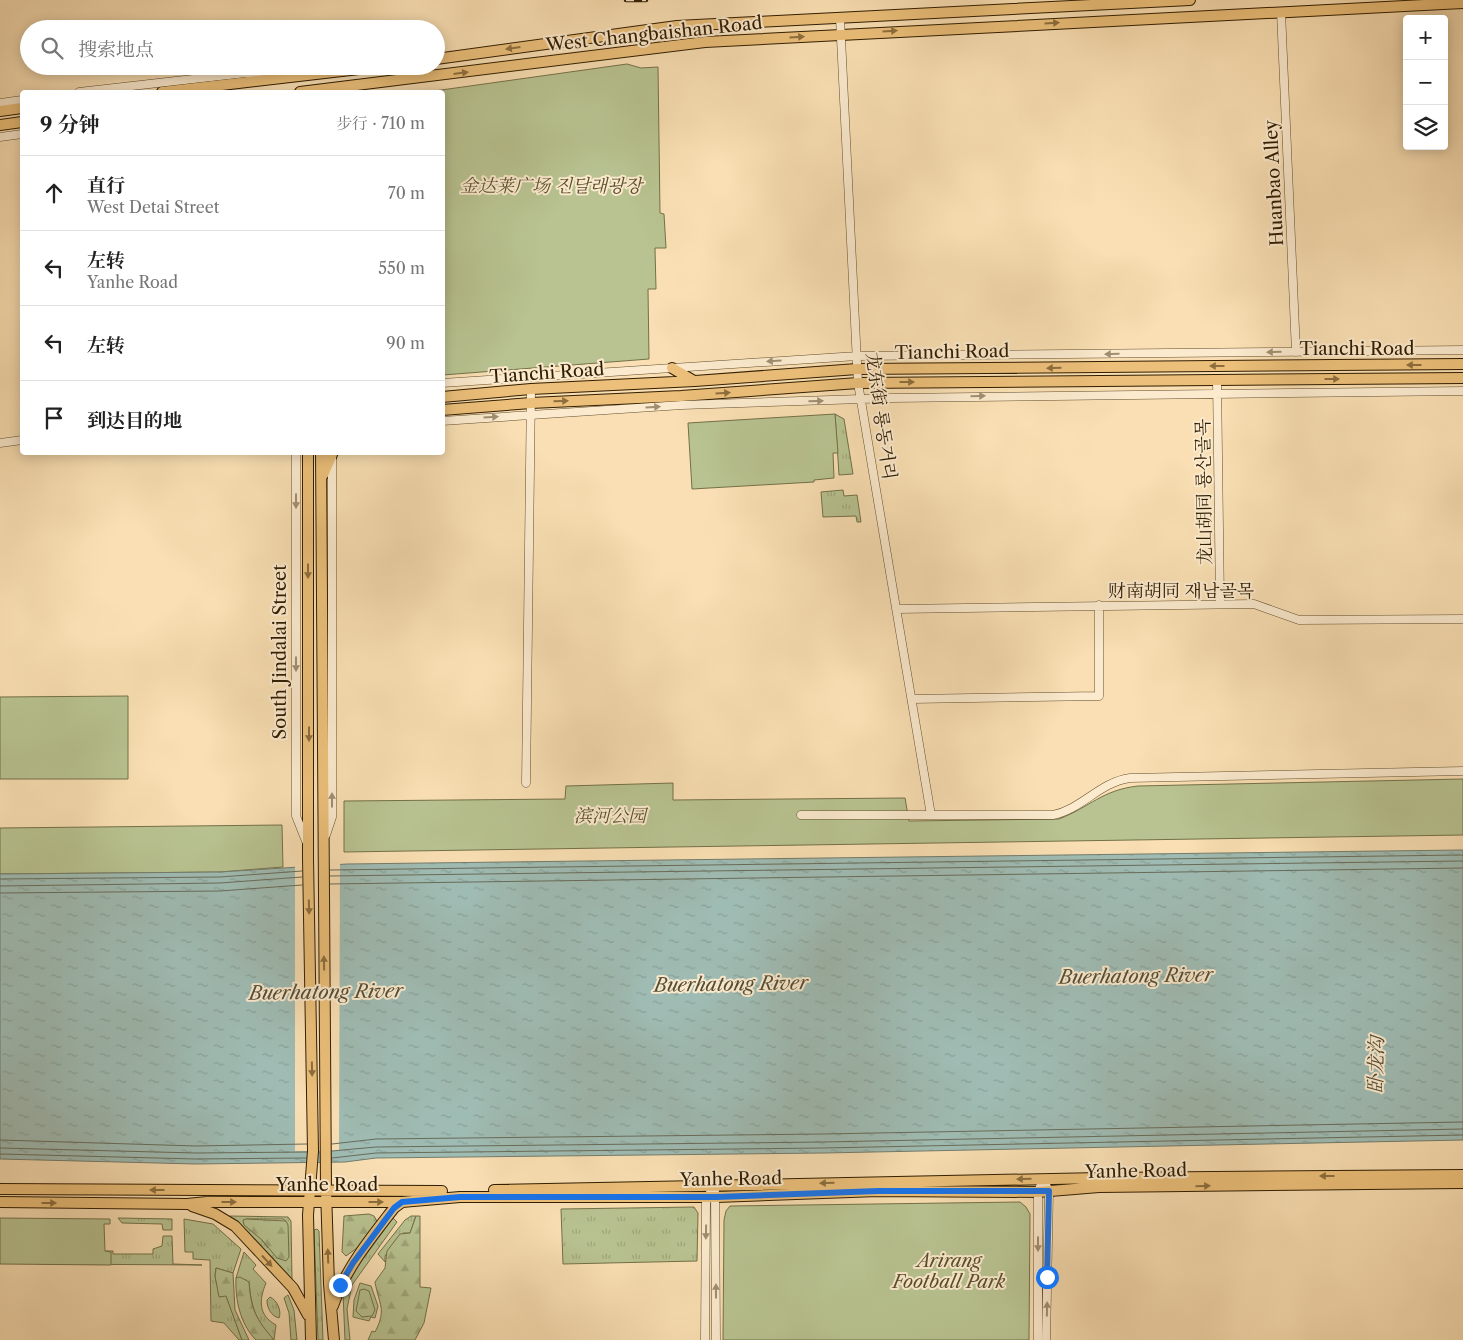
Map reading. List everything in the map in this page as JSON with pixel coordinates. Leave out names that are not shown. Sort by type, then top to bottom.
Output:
[{"type":"main road","name":"West Changbaishan Road","points":[[445,58],[656,28],[1190,0]]},
{"type":"main road","name":"West Changbaishan Road","points":[[329,90],[675,45],[841,34],[1463,3]]},
{"type":"main road","points":[[180,90],[314,75]]},
{"type":"main road","points":[[314,75],[321,90]]},
{"type":"main road","points":[[307,90],[314,75]]},
{"type":"main road","points":[[365,90],[378,84],[380,75]]},
{"type":"main road","points":[[0,111],[20,108]]},
{"type":"main road","points":[[0,125],[20,122]]},
{"type":"main road","name":"Tianchi Road","points":[[445,397],[531,389],[695,381],[857,369],[1463,364]]},
{"type":"main road","points":[[672,368],[695,381]]},
{"type":"main road","name":"Tianchi Road","points":[[445,410],[530,403],[681,396],[858,383],[1463,378]]},
{"type":"main road","name":"South Jindalai Street","points":[[308,455],[309,853]]},
{"type":"main road","points":[[320,455],[326,1190],[331,1312],[334,1340]]},
{"type":"main road","points":[[320,481],[332,455]]},
{"type":"main road","points":[[309,853],[313,1151],[310,1202],[311,1340]]},
{"type":"main road","name":"Yanhe Road","points":[[0,1189],[419,1192],[1043,1178],[1463,1175]]},
{"type":"main road","name":"Yanhe Road","points":[[0,1202],[187,1204],[402,1202],[460,1197],[712,1197],[878,1191],[1044,1191],[1098,1188],[1463,1183]]},
{"type":"main road","points":[[331,1312],[347,1271],[394,1208],[402,1202]]},
{"type":"main road","points":[[187,1204],[215,1214],[235,1226],[293,1288],[310,1317]]},
{"type":"street","name":"Huanbao Alley","points":[[1281,12],[1296,352]]},
{"type":"street","name":"龙东街 룡동거리","points":[[840,18],[858,383],[931,815]]},
{"type":"street","points":[[97,90],[229,75]]},
{"type":"street","points":[[252,75],[268,80]]},
{"type":"street","points":[[0,103],[20,100]]},
{"type":"street","points":[[0,137],[20,134]]},
{"type":"street","name":"Tianchi Road","points":[[445,383],[857,356],[1463,350]]},
{"type":"street","name":"龙山胡同 룡산골목","points":[[1217,380],[1220,604]]},
{"type":"street","points":[[526,783],[531,389]]},
{"type":"street","points":[[445,420],[682,405],[861,400],[1463,391]]},
{"type":"street","points":[[0,443],[20,440]]},
{"type":"street","name":"South Jindalai Street","points":[[296,455],[296,816],[309,853]]},
{"type":"street","points":[[322,847],[332,817],[332,455]]},
{"type":"street","name":"财南胡同 재남골목","points":[[896,609],[1254,604],[1299,620],[1463,619]]},
{"type":"street","points":[[912,699],[1099,696],[1099,605]]},
{"type":"street","points":[[801,815],[1053,815],[1071,808],[1109,783],[1130,778],[1463,771]]},
{"type":"street","points":[[1043,1178],[1046,1340]]},
{"type":"street","points":[[705,1340],[713,1185]]},
{"type":"street","points":[[1038,1340],[1044,1191]]},
{"type":"street","points":[[712,1197],[716,1340]]},
{"type":"green space","name":"金达莱广场 진달래광장","points":[[627,64],[641,68],[658,67],[660,213],[664,214],[666,248],[655,248],[656,289],[648,289],[649,359],[445,375],[445,90],[441,90]]},
{"type":"green space","points":[[835,414],[844,419],[853,474],[839,475]]},
{"type":"green space","points":[[835,414],[838,453],[833,453],[834,478],[814,480],[814,482],[692,489],[688,423]]},
{"type":"green space","points":[[843,490],[844,496],[857,495],[861,522],[857,522],[856,516],[823,517],[821,492]]},
{"type":"green space","points":[[128,696],[128,779],[0,779],[0,697]]},
{"type":"green space","name":"滨河公园","points":[[1463,779],[1463,835],[344,852],[344,801],[565,799],[566,786],[673,783],[673,800],[905,798],[909,821],[1059,819],[1105,795],[1138,786]]},
{"type":"green space","points":[[282,825],[283,867],[220,872],[0,874],[0,828]]},
{"type":"green space","name":"Arirang Football Park","points":[[1020,1202],[1030,1214],[1029,1340],[723,1340],[724,1220],[726,1211],[730,1206]]},
{"type":"green space","points":[[694,1207],[698,1213],[697,1261],[563,1264],[561,1209]]},
{"type":"green space","points":[[369,1214],[374,1216],[377,1221],[357,1248],[346,1256],[342,1252],[344,1216]]},
{"type":"green space","points":[[230,1216],[288,1217],[291,1221],[292,1280],[229,1218]],"holes":[[[246,1219],[283,1219],[286,1221],[268,1248]]]},
{"type":"green space","points":[[411,1216],[416,1216],[410,1233],[403,1233],[385,1256],[385,1262],[378,1254],[405,1220]]},
{"type":"green space","points":[[416,1216],[420,1216],[420,1287],[431,1288],[424,1323],[415,1340],[368,1340],[372,1331],[375,1332],[381,1318],[380,1302],[375,1282],[385,1268],[387,1251],[400,1234],[410,1233]]},
{"type":"green space","points":[[0,1218],[110,1219],[110,1224],[104,1224],[105,1251],[111,1252],[111,1265],[0,1264]]},
{"type":"green space","points":[[118,1218],[172,1219],[172,1230],[163,1230],[162,1224],[122,1223]]},
{"type":"green space","points":[[393,1218],[397,1222],[352,1285],[347,1309],[350,1340],[345,1340],[343,1293],[352,1274]]},
{"type":"green space","points":[[184,1219],[213,1224],[241,1249],[233,1273],[216,1268],[215,1276],[220,1297],[226,1295],[242,1340],[239,1340],[224,1323],[211,1321],[210,1260],[193,1259],[193,1252],[185,1252]]},
{"type":"green space","points":[[243,1220],[286,1221],[288,1225],[289,1257],[286,1261],[277,1258],[262,1240],[244,1225]]},
{"type":"green space","points":[[317,1229],[319,1231],[323,1340],[318,1340],[314,1230]]},
{"type":"green space","points":[[163,1236],[172,1236],[173,1264],[202,1265],[39,1264],[94,1251],[113,1251],[113,1254],[153,1254],[153,1249],[162,1246]]},
{"type":"green space","points":[[244,1252],[256,1265],[253,1269],[266,1283],[261,1301],[266,1317],[276,1325],[274,1340],[263,1327],[256,1314],[251,1299],[249,1282],[236,1278]]},
{"type":"green space","points":[[216,1268],[233,1273],[235,1310],[249,1340],[242,1340],[226,1296],[219,1297],[215,1276]]},
{"type":"green space","points":[[240,1277],[249,1282],[251,1300],[256,1314],[274,1340],[256,1340],[246,1327],[242,1319],[236,1294],[236,1278]]},
{"type":"green space","points":[[360,1283],[371,1286],[378,1306],[375,1318],[371,1317],[369,1321],[353,1317],[354,1300]]},
{"type":"green space","points":[[360,1290],[369,1291],[375,1310],[372,1316],[362,1317],[356,1311]]},
{"type":"green space","points":[[288,1295],[294,1310],[297,1340],[291,1340],[289,1313],[284,1298]]},
{"type":"green space","points":[[270,1297],[278,1306],[279,1318],[272,1314],[269,1309],[267,1300]]},
{"type":"water","points":[[1463,850],[1463,1140],[824,1153],[376,1158],[345,1162],[196,1164],[0,1159],[0,874],[220,872],[347,864]]},
{"type":"pier","points":[[340,862],[339,1151],[295,1151],[295,864]]},
{"type":"railway","points":[[626,0],[646,0]]},
{"type":"route","points":[[340,1285],[347,1271],[394,1208],[402,1202],[460,1197],[717,1197],[878,1191],[1049,1191],[1047,1277]]},
{"type":"water label","name":"Buerhatong River","points":[[1136,976]]},
{"type":"water label","name":"Buerhatong River","points":[[731,984]]},
{"type":"water label","name":"Buerhatong River","points":[[326,992]]},
{"type":"water label","name":"卧龙沟","points":[[1376,1065]]}]
